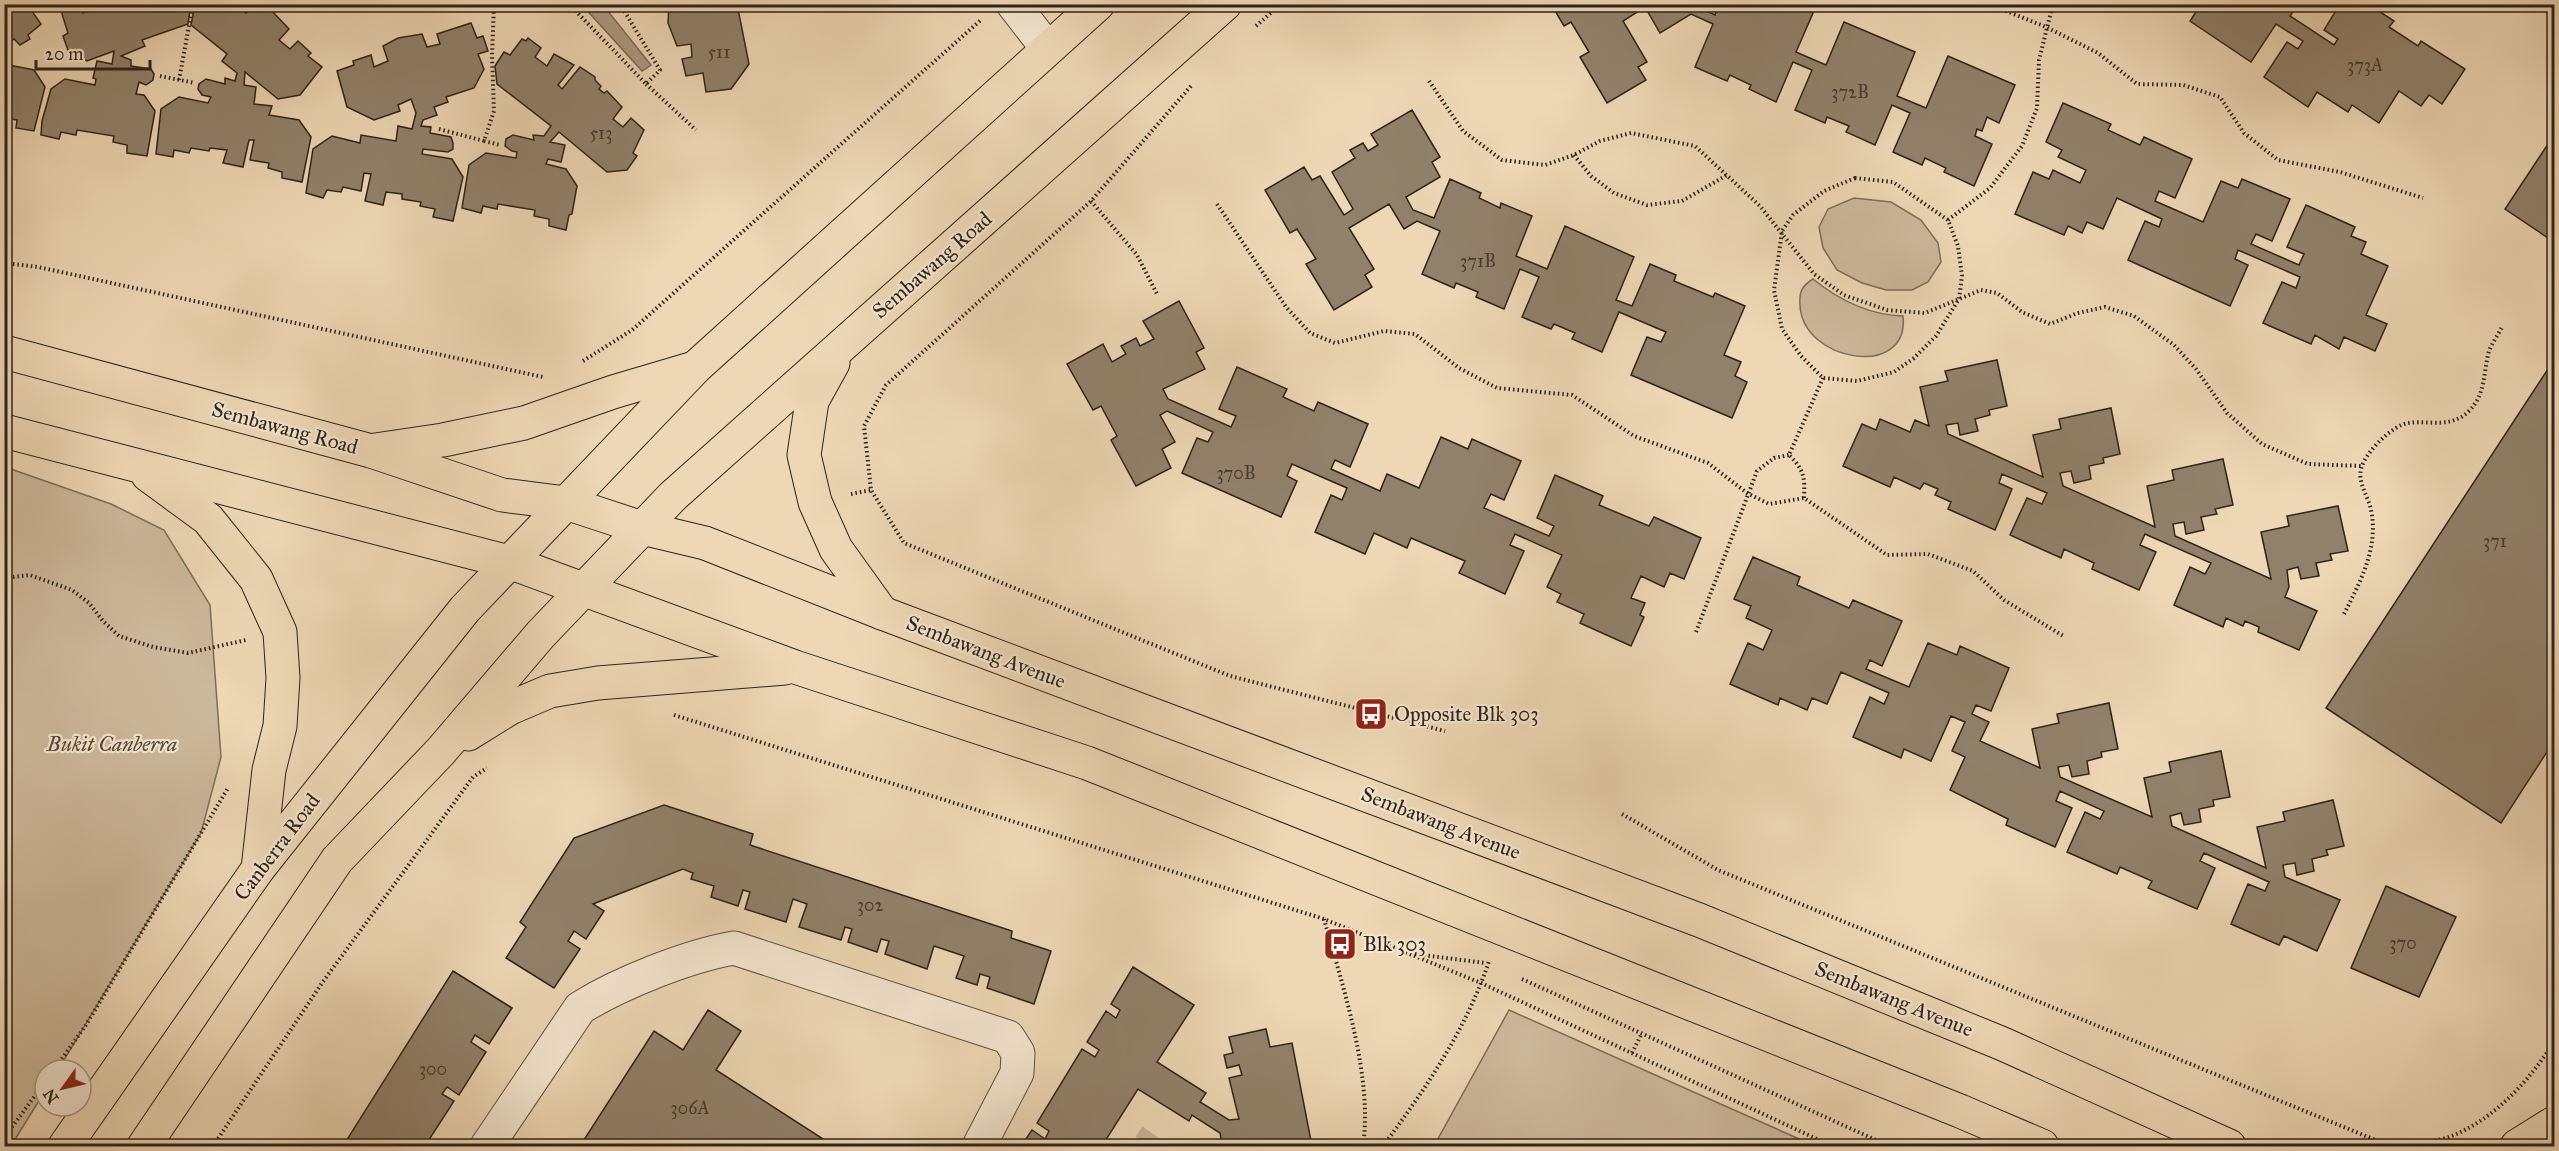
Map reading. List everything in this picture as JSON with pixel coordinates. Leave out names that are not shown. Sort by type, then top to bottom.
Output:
[{"type":"main road","points":[[508,562],[696,367],[1098,4]]},
{"type":"main road","name":"Sembawang Road","points":[[585,590],[673,496],[1225,4]]},
{"type":"main road","points":[[848,338],[812,401],[804,455],[815,502],[836,549],[882,613]]},
{"type":"main road","name":"Sembawang Road","points":[[4,352],[371,451],[502,495],[566,503],[642,528]]},
{"type":"main road","points":[[371,451],[443,440],[524,423],[696,367]]},
{"type":"main road","points":[[4,431],[508,562],[795,667],[1087,763],[1960,1111],[2042,1146]]},
{"type":"main road","points":[[134,464],[208,519],[256,579],[280,632],[283,678],[280,726],[269,770],[258,869]]},
{"type":"main road","name":"Sembawang Avenue","points":[[642,528],[705,543],[882,613],[1699,920],[1992,1039],[2229,1146]]},
{"type":"main road","name":"Canberra Road","points":[[65,1146],[258,869],[465,609],[508,562]]},
{"type":"main road","points":[[144,1146],[337,860],[441,751],[541,634],[585,590]]},
{"type":"main road","points":[[441,751],[510,708],[550,690],[598,683],[795,667]]},
{"type":"main road","points":[[2517,1146],[2554,1123]]},
{"type":"street","points":[[1001,9],[1047,48]]},
{"type":"street","points":[[487,1146],[580,1008],[600,995],[705,953],[734,948],[1008,1037],[1018,1053],[1017,1073],[979,1146]]},
{"type":"path","points":[[179,80],[193,4]]},
{"type":"path","points":[[484,141],[494,111],[492,56],[494,4]]},
{"type":"path","points":[[569,4],[646,84],[696,130]]},
{"type":"path","points":[[620,4],[660,70],[646,84]]},
{"type":"path","points":[[1248,32],[1281,4]]},
{"type":"path","points":[[1989,4],[2046,27],[2098,53],[2137,84],[2183,85],[2220,97],[2244,133],[2278,160],[2340,172],[2423,198]]},
{"type":"path","points":[[1948,220],[1990,188],[2022,146],[2037,108],[2039,60],[2053,4]]},
{"type":"path","points":[[581,363],[632,330],[1001,9]]},
{"type":"path","points":[[160,75],[195,83]]},
{"type":"path","points":[[1199,78],[1091,201],[886,385],[864,426],[871,490],[904,543],[1230,676],[1445,731]]},
{"type":"path","points":[[1429,81],[1463,131],[1502,160],[1545,165],[1574,155],[1600,141],[1631,133],[1695,146],[1782,231],[1814,274],[1844,295],[1887,310],[1925,313],[1982,290],[1997,292],[2022,312],[2050,324],[2078,313],[2105,307],[2134,316],[2174,345],[2196,369],[2227,413],[2262,444],[2308,465],[2362,466]]},
{"type":"path","points":[[440,129],[500,145]]},
{"type":"path","points":[[1574,155],[1591,176],[1614,193],[1647,205],[1682,201],[1727,175]]},
{"type":"path","points":[[1855,178],[1893,182],[1948,220],[1958,246],[1962,276],[1959,299],[1936,336],[1914,358],[1894,372],[1857,381],[1823,378],[1801,356],[1782,329],[1774,290],[1782,231],[1793,215],[1824,191],[1855,178]]},
{"type":"path","points":[[1091,201],[1137,255],[1158,296]]},
{"type":"path","points":[[1217,204],[1286,307],[1310,333],[1335,343],[1384,331],[1415,334],[1460,368],[1497,388],[1572,395],[1634,436],[1708,464],[1747,493],[1768,504],[1804,498],[1887,555],[1928,555],[1972,571],[2004,600],[2065,637]]},
{"type":"path","points":[[4,263],[38,267],[536,376],[553,376]]},
{"type":"path","points":[[2344,614],[2367,569],[2371,544],[2372,510],[2361,483],[2362,466],[2378,442],[2406,423],[2443,424],[2468,412],[2483,390],[2489,350],[2502,327]]},
{"type":"path","points":[[1789,455],[1823,378]]},
{"type":"path","points":[[1696,632],[1757,471],[1774,458],[1789,455]]},
{"type":"path","points":[[1789,455],[1800,467],[1805,480],[1804,498]]},
{"type":"path","points":[[4,578],[30,575],[72,590],[89,603],[119,636],[153,647],[188,653],[252,639]]},
{"type":"path","points":[[672,714],[1324,919],[1481,983],[1832,1146]]},
{"type":"path","points":[[213,1146],[322,983],[472,777],[492,764]]},
{"type":"path","points":[[63,1058],[86,1025],[229,787]]},
{"type":"path","points":[[1622,814],[1718,870],[2390,1146]]},
{"type":"path","points":[[1324,919],[1352,1022],[1366,1104],[1363,1146]]},
{"type":"path","points":[[1383,1146],[1442,1058],[1481,983],[1499,929]]},
{"type":"path","points":[[1408,953],[1489,964]]},
{"type":"path","points":[[1521,978],[1889,1146]]},
{"type":"path","points":[[1632,1053],[1641,1033]]},
{"type":"path","points":[[2399,1146],[2449,1137],[2490,1115],[2534,1074],[2554,1042]]},
{"type":"path","points":[[4,1138],[33,1098]]},
{"type":"path","points":[[4,1122],[12,1127]]},
{"type":"green space","points":[[1854,198],[1891,202],[1921,220],[1938,243],[1941,262],[1928,282],[1912,290],[1886,290],[1862,283],[1837,270],[1823,248],[1819,227],[1828,209]]},
{"type":"green space","points":[[1813,279],[1833,294],[1855,305],[1878,313],[1903,316],[1901,336],[1890,349],[1874,356],[1855,356],[1835,350],[1818,340],[1805,324],[1800,305],[1802,289]]},
{"type":"green space","name":"Bukit Canberra","points":[[5,467],[111,504],[164,530],[210,605],[221,757],[201,833],[65,1058],[33,1058],[33,1110],[11,1146],[4,1146]]},
{"type":"green space","points":[[1509,1010],[1815,1146],[1434,1146]]},
{"type":"shaded area","points":[[582,5],[603,5],[651,65],[642,71]]},
{"type":"building","points":[[4,4],[27,4],[41,24],[28,35],[30,39],[20,45],[14,39],[4,47]]},
{"type":"building","points":[[80,4],[83,13],[96,8],[95,4],[191,4],[188,24],[142,40],[145,46],[121,56],[131,60],[131,66],[151,69],[154,74],[153,80],[146,85],[139,82],[136,94],[144,95],[155,111],[147,156],[127,153],[127,145],[113,142],[114,136],[77,130],[76,135],[61,132],[59,139],[41,135],[42,121],[51,89],[65,79],[95,85],[96,79],[93,78],[97,61],[112,64],[114,51],[87,61],[69,53],[63,36],[68,33],[62,14],[63,8]]},
{"type":"building","points":[[195,4],[236,4],[246,13],[254,4],[269,8],[289,29],[279,40],[290,49],[298,41],[311,53],[308,56],[322,67],[300,95],[278,99],[245,72],[244,85],[256,87],[254,104],[272,106],[269,115],[299,120],[311,137],[302,182],[282,178],[282,172],[268,168],[269,163],[250,160],[254,140],[249,140],[243,167],[223,163],[227,150],[210,148],[209,151],[191,148],[189,153],[174,150],[173,157],[156,154],[161,109],[179,97],[208,103],[211,97],[202,95],[198,89],[199,84],[206,79],[225,84],[225,78],[235,81],[237,73],[222,61],[227,54],[191,25]]},
{"type":"building","points":[[669,4],[737,4],[749,64],[731,89],[706,92],[703,73],[686,76],[682,59],[692,57],[691,44],[677,46],[668,23]]},
{"type":"building","points":[[788,4],[818,4],[812,10],[794,11]]},
{"type":"building","points":[[1551,4],[1615,4],[1617,8],[1624,4],[1691,4],[1715,15],[1719,4],[1794,4],[1813,13],[1796,52],[1826,65],[1844,22],[1915,52],[1897,96],[1926,108],[1948,56],[2015,85],[1999,123],[1987,117],[1982,131],[1977,129],[1975,136],[1992,144],[1974,186],[1944,172],[1946,168],[1925,158],[1922,165],[1893,152],[1910,113],[1892,105],[1875,145],[1846,132],[1849,126],[1827,117],[1825,123],[1795,110],[1812,70],[1793,62],[1776,102],[1749,89],[1751,85],[1730,75],[1727,81],[1695,67],[1713,24],[1691,14],[1660,33],[1645,7],[1623,21],[1647,62],[1638,67],[1646,80],[1607,103],[1580,57],[1589,52],[1571,22],[1564,26]]},
{"type":"building","points":[[2168,4],[2180,4],[2176,10]]},
{"type":"building","points":[[2201,4],[2298,4],[2290,16],[2334,45],[2338,39],[2324,30],[2340,4],[2368,4],[2394,21],[2389,27],[2418,46],[2421,41],[2465,69],[2442,104],[2429,95],[2421,106],[2399,91],[2379,123],[2352,105],[2348,112],[2317,92],[2308,107],[2264,77],[2287,42],[2298,49],[2303,41],[2276,24],[2251,62],[2190,21]]},
{"type":"building","points":[[471,23],[477,38],[483,36],[488,51],[478,54],[484,69],[474,88],[446,97],[448,102],[434,107],[437,115],[423,120],[421,126],[431,127],[430,133],[451,137],[453,149],[448,152],[423,149],[422,154],[452,159],[463,177],[453,221],[433,217],[435,209],[420,206],[421,202],[402,199],[402,194],[386,192],[383,205],[365,201],[371,174],[364,173],[361,191],[343,187],[341,192],[327,190],[323,198],[306,193],[313,149],[332,136],[360,143],[361,135],[396,141],[398,126],[412,129],[416,113],[411,99],[398,105],[400,111],[374,120],[347,107],[337,71],[354,65],[353,61],[371,55],[374,67],[388,61],[383,46],[398,38],[422,34],[427,47],[440,44],[437,34]]},
{"type":"building","points":[[528,38],[541,48],[535,57],[547,66],[554,54],[574,65],[558,85],[562,89],[580,67],[595,77],[601,86],[599,89],[604,93],[607,91],[622,107],[613,119],[623,127],[631,118],[644,130],[633,153],[637,156],[627,170],[607,172],[559,132],[550,142],[565,145],[561,162],[548,159],[546,164],[566,169],[577,186],[572,214],[569,215],[566,230],[549,226],[549,219],[534,216],[535,210],[498,204],[497,209],[483,206],[481,213],[462,208],[469,165],[486,153],[516,158],[517,152],[505,146],[506,139],[513,135],[534,140],[533,135],[544,136],[551,126],[497,84],[495,66],[504,52],[510,55],[522,39],[526,41]]},
{"type":"building","points":[[4,64],[34,70],[45,87],[34,131],[16,128],[17,120],[4,118]]},
{"type":"building","points":[[2063,103],[2111,124],[2108,130],[2140,145],[2144,137],[2192,159],[2175,198],[2159,191],[2155,201],[2203,222],[2221,181],[2238,188],[2242,179],[2290,199],[2272,241],[2256,234],[2251,244],[2299,265],[2304,254],[2287,247],[2306,205],[2355,227],[2351,236],[2366,242],[2361,254],[2388,266],[2366,315],[2387,324],[2375,351],[2344,337],[2339,349],[2315,335],[2311,344],[2263,323],[2282,282],[2296,288],[2300,277],[2238,250],[2235,259],[2248,265],[2230,306],[2128,260],[2145,221],[2159,227],[2162,219],[2117,198],[2103,229],[2087,222],[2082,233],[2068,226],[2064,235],[2015,214],[2033,172],[2049,179],[2053,170],[2080,183],[2086,170],[2058,157],[2062,150],[2046,142]]},
{"type":"building","points":[[1412,110],[1440,157],[1432,162],[1440,177],[1406,197],[1413,210],[1434,218],[1450,179],[1481,193],[1479,198],[1500,208],[1501,203],[1532,216],[1516,256],[1547,269],[1565,226],[1634,257],[1616,300],[1632,306],[1650,264],[1676,275],[1674,281],[1713,297],[1715,293],[1745,306],[1724,355],[1741,362],[1735,376],[1747,382],[1732,418],[1631,375],[1647,337],[1661,342],[1666,332],[1619,312],[1602,352],[1572,339],[1575,333],[1554,324],[1551,329],[1522,317],[1539,277],[1520,269],[1504,309],[1476,297],[1478,292],[1456,283],[1454,288],[1422,274],[1440,231],[1417,221],[1404,229],[1389,204],[1349,228],[1374,269],[1365,275],[1372,287],[1334,310],[1306,264],[1316,259],[1297,229],[1290,233],[1265,190],[1304,167],[1312,180],[1320,176],[1344,215],[1353,209],[1332,172],[1355,158],[1350,150],[1363,143],[1368,151],[1378,145],[1371,134]]},
{"type":"building","points":[[2554,135],[2554,242],[2505,209]]},
{"type":"building","points":[[1179,301],[1204,348],[1196,352],[1205,369],[1163,389],[1168,399],[1231,427],[1236,416],[1219,409],[1237,367],[1287,389],[1283,397],[1314,411],[1318,402],[1368,424],[1350,467],[1335,460],[1331,469],[1380,491],[1387,474],[1419,488],[1441,437],[1468,449],[1472,439],[1521,461],[1504,500],[1491,494],[1484,508],[1549,536],[1554,526],[1537,518],[1555,475],[1603,496],[1599,505],[1649,526],[1654,517],[1701,538],[1684,579],[1670,573],[1664,587],[1641,576],[1631,598],[1645,603],[1640,615],[1644,617],[1631,646],[1580,623],[1584,614],[1557,602],[1561,594],[1547,587],[1562,555],[1515,534],[1510,545],[1524,551],[1505,594],[1459,573],[1465,561],[1411,538],[1407,548],[1374,533],[1365,554],[1315,532],[1331,495],[1342,500],[1347,488],[1292,464],[1287,476],[1297,481],[1281,517],[1182,473],[1197,438],[1208,442],[1213,432],[1167,411],[1160,415],[1175,442],[1162,449],[1171,468],[1136,486],[1111,440],[1117,436],[1101,406],[1093,410],[1067,364],[1103,344],[1112,362],[1126,354],[1121,346],[1136,338],[1140,346],[1154,339],[1143,321]]},
{"type":"building","points":[[1997,360],[2007,406],[1989,410],[1990,415],[1975,419],[1978,431],[1960,435],[1958,423],[1946,425],[1948,434],[2043,477],[2033,435],[2061,429],[2059,419],[2111,408],[2120,454],[2103,458],[2104,463],[2089,466],[2091,479],[2074,483],[2071,471],[2060,473],[2063,486],[2155,527],[2147,486],[2174,480],[2172,470],[2223,459],[2233,505],[2215,509],[2217,514],[2201,517],[2204,530],[2186,534],[2184,522],[2173,524],[2175,536],[2271,579],[2261,532],[2289,526],[2287,516],[2338,506],[2348,551],[2330,554],[2332,560],[2316,563],[2319,576],[2301,579],[2298,567],[2287,570],[2289,587],[2285,597],[2317,611],[2299,650],[2258,632],[2259,627],[2245,621],[2243,626],[2226,618],[2223,627],[2174,605],[2190,567],[2205,574],[2211,563],[2145,534],[2140,545],[2156,552],[2139,590],[2092,569],[2094,563],[2064,549],[2061,558],[2010,535],[2027,498],[2042,504],[2047,493],[2002,474],[1999,483],[2012,489],[1995,530],[1948,509],[1951,502],[1935,495],[1938,489],[1924,483],[1920,489],[1894,477],[1890,487],[1843,466],[1862,424],[1876,430],[1880,419],[1910,432],[1915,420],[1929,426],[1920,387],[1948,381],[1945,371]]},
{"type":"building","points":[[2548,369],[2554,373],[2554,741],[2501,823],[2326,708]]},
{"type":"building","points":[[1753,557],[1800,577],[1797,585],[1849,608],[1853,600],[1902,621],[1882,666],[1870,660],[1866,669],[1909,687],[1928,643],[1957,655],[1960,646],[2009,668],[1991,711],[1976,705],[1972,714],[1989,722],[1980,741],[2040,768],[2032,729],[2059,723],[2057,714],[2109,703],[2118,749],[2101,752],[2102,757],[2087,761],[2089,774],[2072,777],[2069,765],[2058,767],[2060,777],[2152,817],[2144,778],[2171,772],[2169,762],[2221,751],[2230,797],[2213,800],[2214,806],[2199,809],[2201,822],[2184,825],[2181,813],[2170,816],[2172,826],[2266,868],[2257,827],[2285,821],[2283,812],[2333,800],[2344,846],[2326,850],[2328,855],[2312,859],[2314,871],[2297,875],[2295,863],[2283,865],[2285,877],[2340,900],[2317,951],[2284,936],[2279,945],[2231,924],[2248,884],[2265,891],[2269,882],[2204,853],[2200,861],[2215,868],[2197,909],[2148,888],[2152,881],[2120,867],[2117,874],[2067,852],[2085,812],[2100,819],[2104,811],[2060,791],[2056,801],[2072,808],[2055,847],[2006,825],[2008,819],[1950,790],[1965,757],[1952,751],[1965,722],[1951,716],[1931,761],[1904,749],[1901,758],[1853,737],[1870,697],[1884,704],[1889,693],[1841,672],[1827,704],[1812,698],[1807,710],[1780,698],[1778,705],[1730,684],[1748,643],[1763,650],[1772,630],[1746,618],[1751,606],[1734,599]]},
{"type":"building","points":[[664,805],[753,834],[750,845],[1012,931],[1011,938],[1051,951],[1034,1004],[987,988],[990,977],[980,974],[977,985],[956,978],[964,956],[934,946],[927,969],[885,954],[889,941],[881,939],[877,952],[848,942],[852,929],[845,927],[841,940],[799,927],[807,904],[793,899],[786,922],[745,909],[750,892],[743,890],[738,906],[711,897],[714,886],[691,879],[693,873],[683,869],[593,904],[604,911],[586,939],[574,931],[568,941],[580,949],[554,988],[506,958],[526,927],[520,922],[574,838]]},
{"type":"building","points":[[2386,886],[2456,917],[2419,997],[2351,968]]},
{"type":"building","points":[[1133,967],[1194,1005],[1157,1062],[1206,1093],[1200,1102],[1229,1120],[1239,1119],[1229,1078],[1242,1075],[1239,1065],[1227,1068],[1224,1055],[1233,1053],[1229,1037],[1266,1029],[1270,1047],[1292,1043],[1312,1146],[1210,1146],[1222,1144],[1220,1133],[1192,1115],[1189,1121],[1138,1089],[1102,1146],[1021,1146],[1032,1130],[1045,1139],[1049,1131],[1037,1123],[1082,1049],[1095,1057],[1099,1050],[1087,1042],[1106,1011],[1116,1018],[1120,1010],[1111,1004]]},
{"type":"building","points":[[453,971],[512,1008],[489,1044],[475,1035],[471,1042],[486,1052],[459,1095],[447,1087],[442,1094],[454,1101],[425,1146],[343,1146]]},
{"type":"building","points":[[708,1010],[741,1031],[716,1070],[834,1146],[580,1146],[654,1031],[683,1050]]},
{"type":"tunnel","points":[[1149,1146],[1156,1136]]},
{"type":"place","name":"Opposite Blk 303","points":[[1371,714]]},
{"type":"place","name":"Blk 303","points":[[1340,944]]}]
